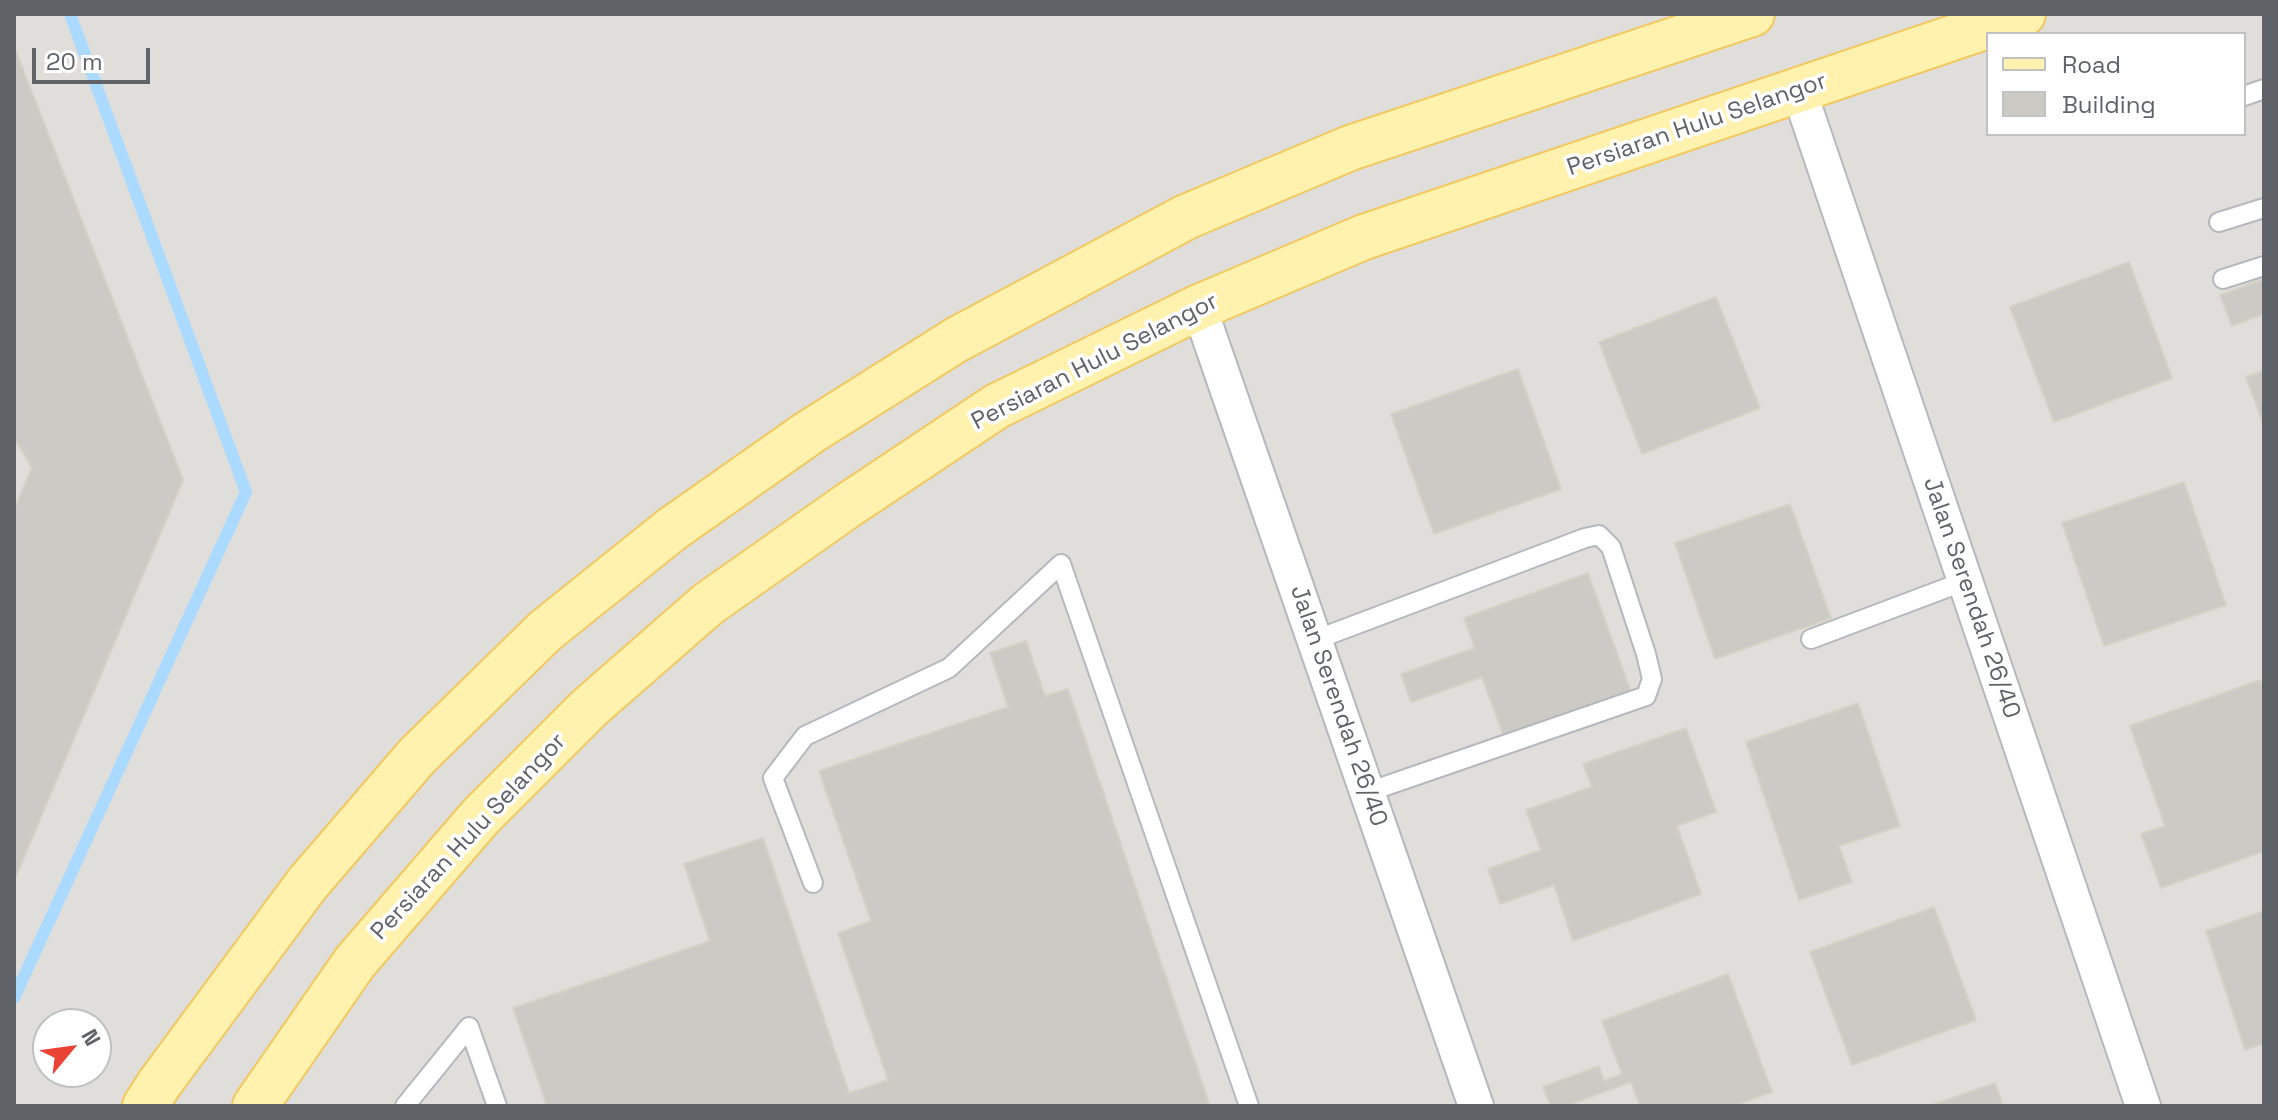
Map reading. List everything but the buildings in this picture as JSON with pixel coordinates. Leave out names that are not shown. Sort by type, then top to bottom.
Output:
[{"type":"main road","points":[[145,1106],[307,884],[417,756],[545,631],[672,529],[810,432],[956,340],[1186,217],[1350,148],[1752,14]]},
{"type":"main road","name":"Persiaran Hulu Selangor","points":[[255,1106],[355,962],[481,816],[589,708],[708,604],[997,406],[1199,307],[1364,237],[2023,14]]},
{"type":"street","name":"Jalan Serendah 26/40","points":[[1799,91],[2143,1106]]},
{"type":"street","name":"Jalan Serendah 26/40","points":[[1199,307],[1476,1106]]},
{"type":"lane","points":[[2219,222],[2264,208]]},
{"type":"lane","points":[[2223,279],[2264,266]]},
{"type":"lane","points":[[1315,640],[1585,538],[1599,535],[1611,547],[1652,679],[1646,696],[1368,792]]},
{"type":"lane","points":[[813,883],[773,778],[805,736],[949,668],[1061,564],[1249,1106]]},
{"type":"lane","points":[[1811,639],[1965,581]]},
{"type":"lane","points":[[405,1106],[469,1027],[497,1106]]},
{"type":"shaded area","points":[[14,14],[2264,14],[2264,1106],[14,1106]]},
{"type":"waterway","points":[[14,998],[246,492],[70,14]]}]
